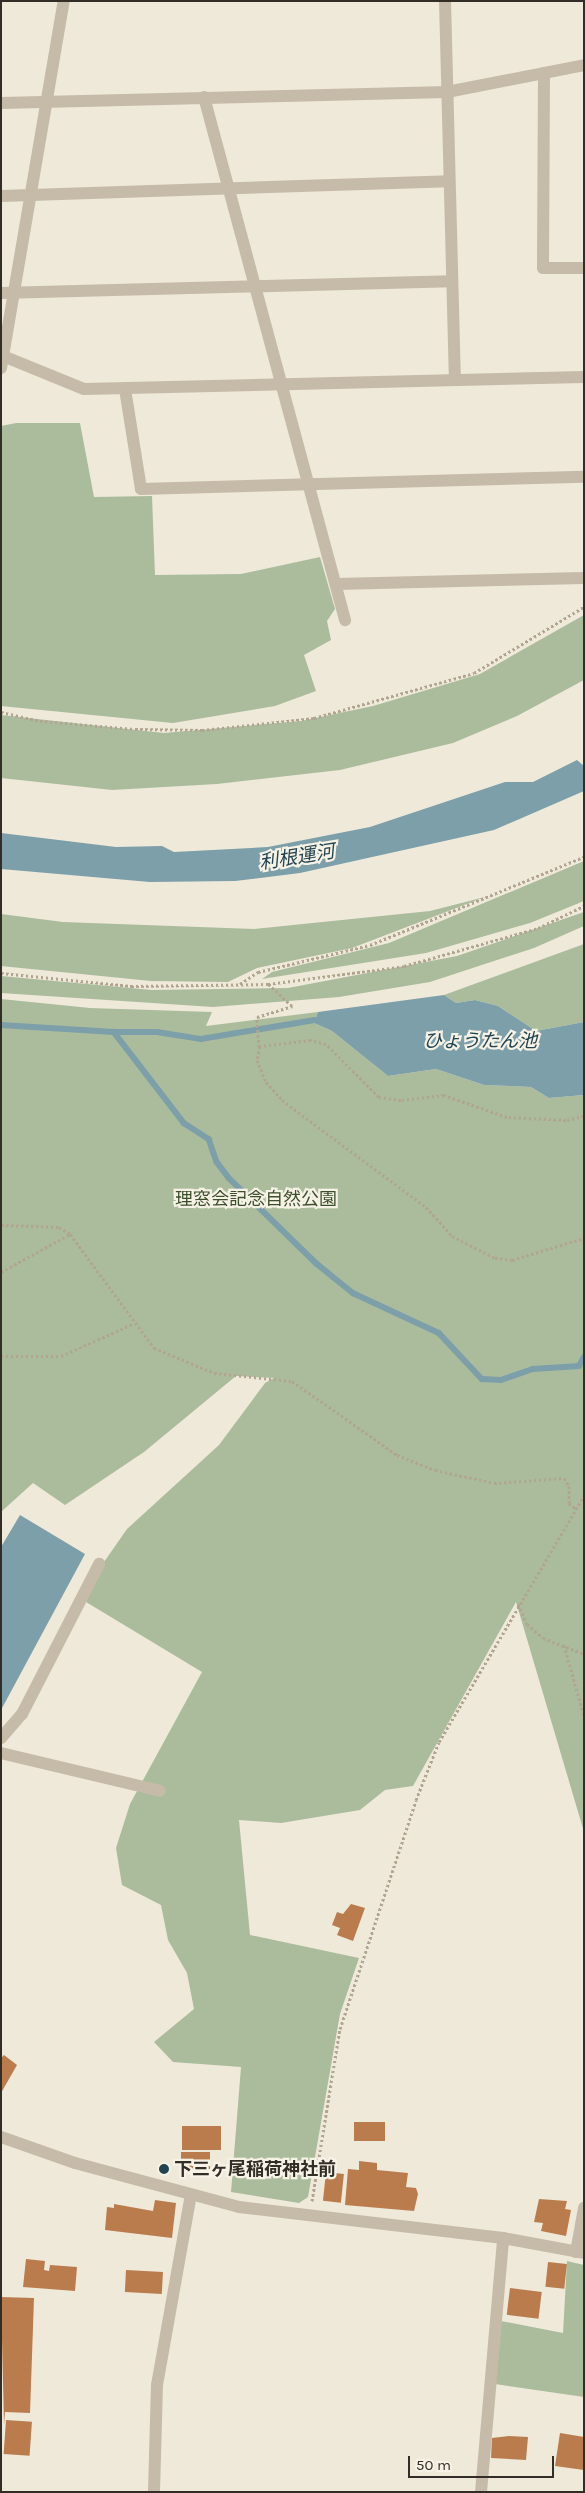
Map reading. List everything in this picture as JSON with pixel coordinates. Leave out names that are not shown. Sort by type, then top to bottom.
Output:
[{"type":"street","points":[[64,1],[31,195],[7,292],[2,362],[84,389],[282,386],[584,377]]},
{"type":"street","points":[[445,1],[455,380]]},
{"type":"street","points":[[1,103],[447,92],[584,65]]},
{"type":"street","points":[[544,73],[543,268],[584,268]]},
{"type":"street","points":[[204,97],[337,584],[345,620]]},
{"type":"street","points":[[1,196],[229,191],[449,181]]},
{"type":"street","points":[[7,292],[452,281]]},
{"type":"street","points":[[125,389],[142,489],[584,477]]},
{"type":"street","points":[[337,584],[584,578]]},
{"type":"street","points":[[1,1738],[22,1714],[99,1564]]},
{"type":"street","points":[[1,1753],[160,1792]]},
{"type":"street","points":[[1,2137],[76,2163],[239,2207],[503,2238],[580,2252],[584,2208]]},
{"type":"street","points":[[154,2492],[157,2385],[191,2195]]},
{"type":"street","points":[[481,2492],[503,2238]]},
{"type":"path","points":[[1,712],[40,721],[135,730],[202,730],[314,718],[474,674],[584,608]]},
{"type":"path","points":[[240,984],[258,972],[370,944],[584,857]]},
{"type":"path","points":[[1,973],[131,986],[268,984],[404,966],[538,928],[584,906]]},
{"type":"path","points":[[268,984],[292,1006],[257,1017],[259,1050],[257,1060],[266,1082],[282,1100],[426,1207],[452,1236],[495,1258],[512,1260],[584,1238]]},
{"type":"path","points":[[259,1050],[260,1046],[311,1040],[326,1044],[379,1097],[401,1100],[444,1095],[507,1117],[566,1120],[584,1116]]},
{"type":"path","points":[[1,1224],[59,1227],[70,1234],[133,1324],[154,1348],[203,1370],[292,1381],[397,1455],[435,1470],[494,1483],[564,1478],[569,1486],[569,1503],[576,1510]]},
{"type":"path","points":[[1,1272],[70,1234]]},
{"type":"path","points":[[1,1356],[61,1356],[133,1324]]},
{"type":"path","points":[[310,2214],[340,2030],[389,1881],[439,1742],[518,1604],[584,1496]]},
{"type":"path","points":[[518,1604],[527,1624],[543,1638],[584,1654]]},
{"type":"path","points":[[564,1645],[584,1716]]},
{"type":"green space","points":[[16,423],[80,423],[94,497],[152,496],[155,575],[241,574],[320,557],[335,609],[327,621],[331,640],[304,655],[316,691],[275,706],[173,723],[1,706],[1,426]]},
{"type":"green space","points":[[584,615],[584,680],[517,716],[453,743],[340,770],[217,784],[112,790],[1,778],[1,715],[164,733],[301,721],[373,706],[480,674]]},
{"type":"green space","points":[[584,861],[584,901],[530,923],[426,953],[262,979],[272,972],[389,943]]},
{"type":"green space","points":[[485,897],[352,948],[257,968],[228,982],[151,981],[1,966],[1,914],[63,922],[254,929],[430,911]]},
{"type":"green space","points":[[584,912],[584,926],[534,948],[430,982],[339,997],[213,1007],[1,993],[1,976],[152,990],[288,988],[457,956]]},
{"type":"green space","points":[[584,944],[584,1022],[536,1031],[498,1006],[475,1000],[456,1003],[444,995]]},
{"type":"green space","name":"理窓会記念自然公園","points":[[1,999],[90,1008],[212,1012],[206,1026],[318,1012],[314,1023],[332,1031],[388,1076],[436,1069],[484,1085],[531,1087],[549,1098],[584,1095],[584,1832],[516,1602],[413,1786],[385,1790],[360,1810],[281,1823],[239,1820],[250,1935],[359,1958],[340,2014],[308,2197],[299,2203],[231,2192],[241,2067],[173,2062],[154,2042],[194,2009],[187,1973],[168,1940],[161,1905],[122,1885],[116,1848],[130,1804],[202,1672],[86,1602],[104,1562],[127,1529],[219,1445],[265,1383],[274,1378],[236,1376],[144,1452],[65,1505],[33,1483],[1,1512]]},
{"type":"green space","points":[[567,2261],[584,2265],[584,2397],[495,2384],[501,2321],[563,2333]]},
{"type":"water","name":"利根運河","points":[[577,760],[584,766],[584,791],[494,830],[300,873],[235,881],[150,882],[1,869],[1,833],[116,847],[162,846],[174,852],[268,847],[370,827],[505,782],[533,782]]},
{"type":"water","name":"ひょうたん池","points":[[444,995],[456,1003],[475,1000],[498,1006],[536,1031],[584,1022],[584,1095],[549,1098],[531,1087],[484,1085],[436,1069],[388,1076],[332,1031],[314,1023],[318,1012]]},
{"type":"water","points":[[20,1515],[85,1554],[1,1710],[1,1547]]},
{"type":"building","points":[[351,1904],[365,1908],[353,1941],[337,1935],[340,1928],[332,1925],[337,1912],[343,1914]]},
{"type":"building","points":[[4,2055],[17,2065],[1,2093],[1,2058]]},
{"type":"building","points":[[354,2122],[385,2122],[385,2141],[354,2141]]},
{"type":"building","points":[[182,2126],[221,2126],[221,2150],[182,2150]]},
{"type":"building","points":[[181,2152],[210,2152],[210,2169],[181,2169]]},
{"type":"building","points":[[359,2161],[377,2163],[377,2170],[408,2173],[406,2187],[416,2188],[418,2194],[414,2211],[345,2205],[348,2169],[359,2170]]},
{"type":"building","points":[[326,2172],[344,2174],[341,2203],[323,2201]]},
{"type":"building","points":[[539,2199],[567,2201],[565,2209],[571,2210],[566,2236],[541,2231],[543,2223],[534,2222]]},
{"type":"building","points":[[155,2200],[176,2203],[172,2238],[105,2230],[107,2207],[114,2208],[114,2204],[153,2211]]},
{"type":"building","points":[[26,2259],[45,2261],[44,2270],[49,2271],[50,2265],[77,2267],[75,2291],[23,2287]]},
{"type":"building","points":[[548,2262],[567,2264],[564,2289],[545,2287]]},
{"type":"building","points":[[126,2270],[163,2272],[162,2294],[125,2292]]},
{"type":"building","points":[[510,2288],[542,2292],[538,2319],[507,2315]]},
{"type":"building","points":[[1,2297],[34,2298],[30,2413],[5,2412],[4,2425]]},
{"type":"building","points":[[6,2420],[32,2422],[30,2456],[4,2454]]},
{"type":"building","points":[[560,2433],[584,2437],[584,2470],[555,2466]]},
{"type":"building","points":[[509,2436],[528,2437],[526,2460],[491,2458],[492,2438]]},
{"type":"waterway","points":[[114,1032],[157,1032],[201,1039],[314,1020]]},
{"type":"waterway","points":[[1,1025],[114,1032],[184,1123],[209,1139],[217,1162],[229,1178],[316,1263],[353,1293],[439,1333],[482,1379],[501,1380],[533,1369],[579,1366],[584,1357]]},
{"type":"place","name":"下三ヶ尾稲荷神社前","points":[[164,2169]]}]
